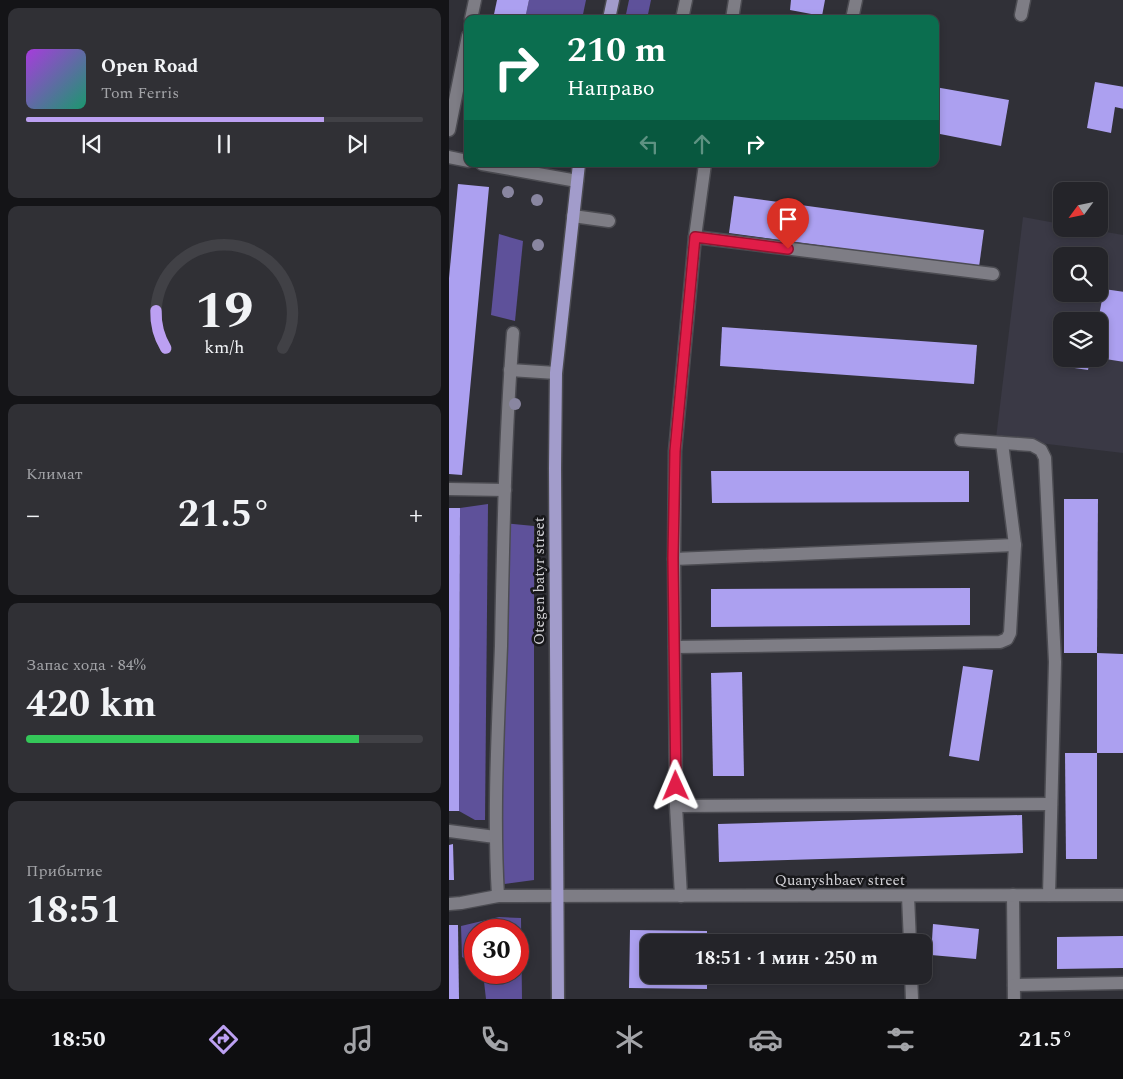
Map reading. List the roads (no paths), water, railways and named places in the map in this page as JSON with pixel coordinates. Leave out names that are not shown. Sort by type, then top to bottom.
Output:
[{"type":"main road","points":[[610,15],[613,0]]},
{"type":"main road","name":"Otegen batyr street","points":[[557,999],[556,373],[579,167]]},
{"type":"street","points":[[472,15],[475,0]]},
{"type":"street","points":[[683,15],[685,0]]},
{"type":"street","points":[[732,15],[735,0]]},
{"type":"street","points":[[853,15],[856,0]]},
{"type":"street","points":[[1021,15],[1024,0]]},
{"type":"street","points":[[449,130],[464,56]]},
{"type":"street","points":[[449,157],[464,160]]},
{"type":"street","points":[[499,167],[577,181]]},
{"type":"street","points":[[681,896],[676,806],[673,558],[675,451],[695,237],[705,167]]},
{"type":"street","points":[[573,216],[609,221]]},
{"type":"street","points":[[695,237],[993,274]]},
{"type":"street","points":[[498,896],[495,838],[505,490],[513,333]]},
{"type":"street","points":[[510,370],[556,373]]},
{"type":"street","points":[[961,440],[1032,445],[1041,450],[1045,458],[1055,662],[1049,895]]},
{"type":"street","points":[[675,647],[1000,642],[1007,639],[1010,633],[1015,545],[1002,443]]},
{"type":"street","points":[[449,489],[505,490]]},
{"type":"street","points":[[673,558],[1015,545]]},
{"type":"street","points":[[676,806],[1051,804]]},
{"type":"street","points":[[449,831],[495,838]]},
{"type":"street","points":[[1013,895],[1014,999]]},
{"type":"street","name":"Quanyshbaev street","points":[[449,904],[498,896],[1123,895]]},
{"type":"street","points":[[908,896],[910,934]]},
{"type":"street","points":[[1014,985],[1123,983]]},
{"type":"street","points":[[911,984],[912,999]]}]
